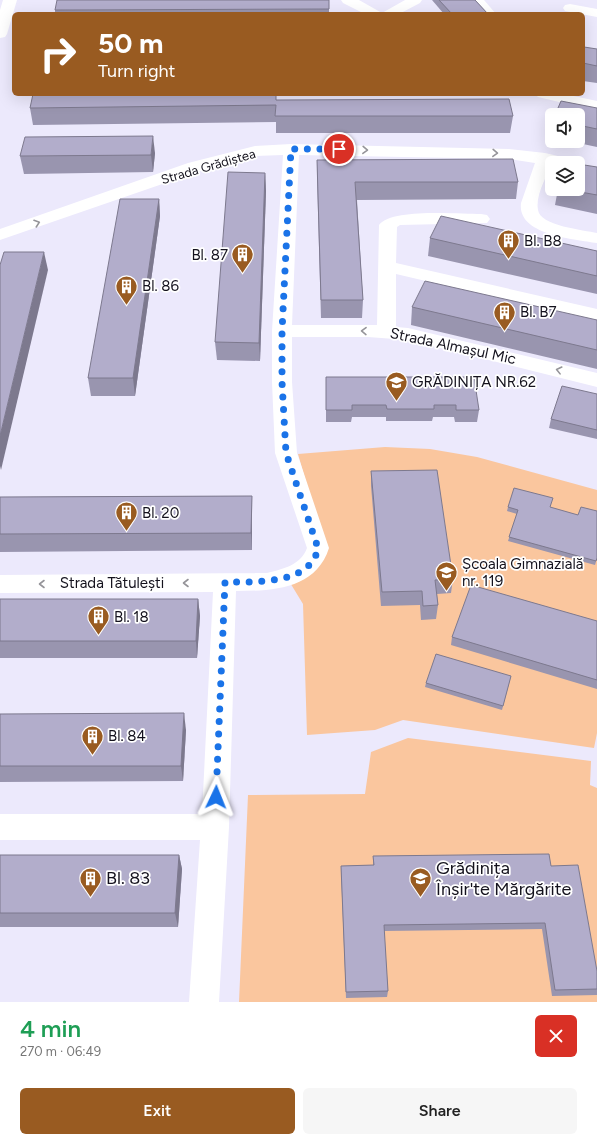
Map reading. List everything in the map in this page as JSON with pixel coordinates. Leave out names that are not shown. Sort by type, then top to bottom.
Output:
[{"type":"street","points":[[0,34],[10,0]]},
{"type":"street","points":[[348,0],[372,12]]},
{"type":"street","points":[[393,12],[415,0]]},
{"type":"street","points":[[476,0],[487,12]]},
{"type":"street","points":[[571,7],[597,13]]},
{"type":"street","points":[[0,43],[12,43]]},
{"type":"street","points":[[552,96],[597,106]]},
{"type":"street","name":"Strada Grădiștea","points":[[0,235],[194,168],[255,151],[291,149],[509,154],[545,158]]},
{"type":"street","name":"Strada Tătulești","points":[[0,584],[267,582],[284,578],[310,566],[316,558],[318,548],[286,453],[282,382],[282,331],[291,149]]},
{"type":"street","points":[[545,158],[531,199],[529,211],[533,220],[552,229],[597,238]]},
{"type":"street","points":[[386,332],[388,225],[394,221],[403,219],[481,219]]},
{"type":"street","points":[[388,267],[597,315]]},
{"type":"street","name":"Strada Almașul Mic","points":[[282,331],[386,332],[408,334],[597,380]]},
{"type":"street","points":[[204,1002],[215,827],[225,582]]},
{"type":"street","points":[[0,827],[215,827]]},
{"type":"shaded area","name":"Școala Gimnazială nr. 119","points":[[385,447],[430,449],[477,457],[597,490],[597,733],[594,748],[403,720],[375,730],[307,735],[303,604],[289,581],[325,548],[298,454]]},
{"type":"shaded area","name":"Grădinița Înșir'te Mărgărite","points":[[408,738],[591,761],[590,785],[597,788],[597,1002],[239,1002],[248,795],[365,794],[371,752]]},
{"type":"building","points":[[57,0],[329,0],[329,9],[55,10]]},
{"type":"building","points":[[439,0],[475,0],[486,12],[450,12]]},
{"type":"building","points":[[585,47],[597,49],[597,66],[585,63]]},
{"type":"building","points":[[33,96],[276,96],[276,100],[509,99],[513,116],[275,116],[276,105],[30,108]]},
{"type":"building","points":[[561,101],[597,108],[597,129],[585,126],[585,108],[558,108]]},
{"type":"building","points":[[153,136],[151,155],[20,156],[25,137]]},
{"type":"building","points":[[513,159],[518,182],[355,182],[363,300],[321,300],[317,160]]},
{"type":"building","points":[[585,165],[597,167],[597,195],[585,193]]},
{"type":"building","name":"Bl. 87","points":[[228,172],[265,173],[259,343],[215,342]]},
{"type":"building","name":"Bl. 86","points":[[120,199],[159,199],[133,378],[88,378]]},
{"type":"building","points":[[441,216],[597,251],[597,276],[430,238]]},
{"type":"building","points":[[4,252],[44,252],[0,436],[0,265]]},
{"type":"building","points":[[425,281],[597,320],[597,350],[412,307]]},
{"type":"building","points":[[326,377],[474,377],[479,410],[456,410],[456,405],[434,405],[434,409],[387,409],[386,405],[352,405],[352,410],[326,410]]},
{"type":"building","points":[[562,386],[597,394],[597,430],[551,419]]},
{"type":"building","points":[[437,470],[453,579],[435,580],[438,605],[423,606],[422,591],[382,592],[371,471]]},
{"type":"building","points":[[514,488],[553,498],[550,507],[578,515],[581,507],[597,511],[596,561],[509,537],[518,510],[508,507]]},
{"type":"building","points":[[252,496],[251,533],[0,534],[0,497]]},
{"type":"building","points":[[471,585],[597,621],[597,680],[452,637]]},
{"type":"building","points":[[0,599],[198,599],[196,641],[0,641]]},
{"type":"building","points":[[436,654],[511,676],[503,706],[426,683]]},
{"type":"building","name":"Bl. 84","points":[[184,713],[181,766],[0,766],[0,714]]},
{"type":"building","points":[[549,854],[551,866],[578,865],[597,971],[597,989],[555,990],[545,923],[384,925],[388,991],[346,992],[341,866],[374,865],[373,856]]},
{"type":"building","name":"Bl. 83","points":[[0,855],[179,855],[175,913],[0,913]]},
{"type":"place","name":"Bl. B8","points":[[508,260]]},
{"type":"place","name":"Bl. 87","points":[[243,274]]},
{"type":"place","name":"Bl. 86","points":[[127,306]]},
{"type":"place","name":"Bl. B7","points":[[504,332]]},
{"type":"place","name":"GRĂDINIȚA NR.62","points":[[396,402]]},
{"type":"place","name":"Bl. 20","points":[[126,532]]},
{"type":"place","name":"Școala Gimnazială nr. 119","points":[[446,592]]},
{"type":"place","name":"Bl. 18","points":[[99,636]]},
{"type":"place","name":"Bl. 84","points":[[92,756]]},
{"type":"place","name":"Bl. 83","points":[[90,898]]},
{"type":"place","name":"Grădinița Înșir'te Mărgărite","points":[[420,898]]},
{"type":"route","points":[[216,797],[225,582],[267,582],[284,578],[310,566],[316,558],[318,548],[286,453],[282,382],[282,331],[291,149],[339,149]]}]
